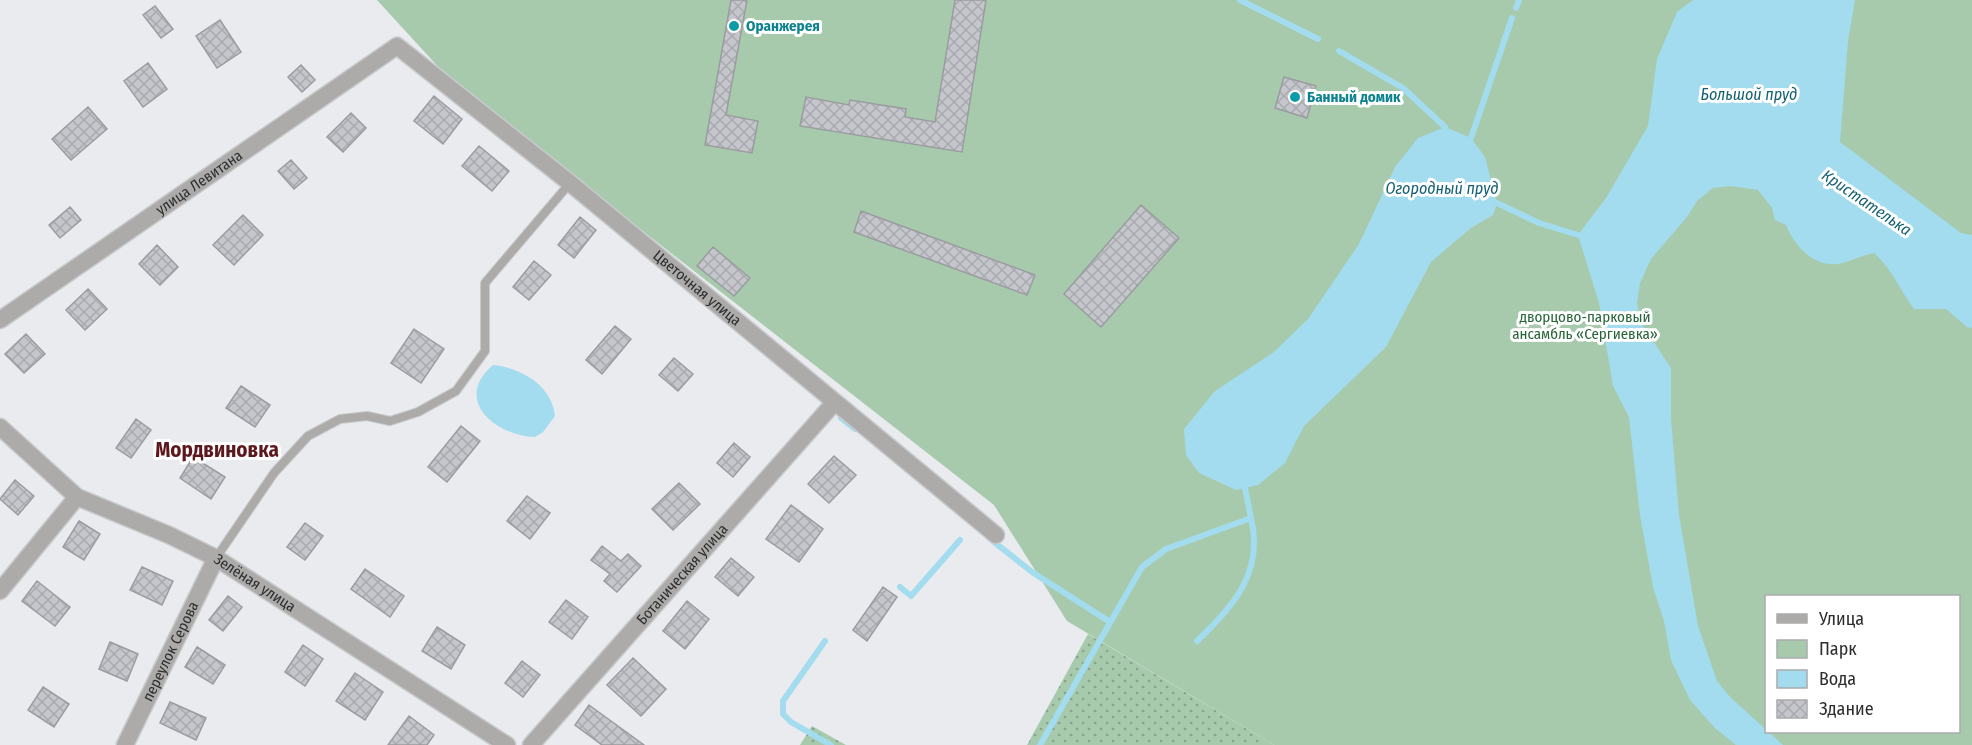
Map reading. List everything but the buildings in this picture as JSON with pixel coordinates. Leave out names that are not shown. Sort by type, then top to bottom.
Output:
[{"type":"street","name":"Цветочная улица","points":[[397,46],[570,183],[996,535]]},
{"type":"street","name":"улица Левитана","points":[[0,320],[397,46]]},
{"type":"street","name":"Ботаническая улица","points":[[531,745],[834,403]]},
{"type":"street","name":"Зелёная улица","points":[[0,428],[77,497],[169,535],[216,558],[507,745]]},
{"type":"street","points":[[0,591],[77,497]]},
{"type":"street","name":"переулок Серова","points":[[125,745],[216,558]]},
{"type":"lane","points":[[216,558],[274,473],[308,436],[340,419],[367,416],[390,420],[418,412],[456,391],[485,351],[485,283],[570,183]]},
{"type":"green space","name":"дворцово-парковый ансамбль «Сергиевка»","points":[[377,0],[1972,0],[1972,745],[1274,745],[1067,621],[994,505],[453,83]]},
{"type":"green space","points":[[1088,634],[1274,745],[1027,745]]},
{"type":"green space","points":[[812,726],[846,745],[800,745]]},
{"type":"water","name":"Большой пруд","points":[[1693,0],[1855,0],[1848,41],[1840,142],[1961,233],[1972,235],[1972,328],[1967,327],[1946,309],[1914,309],[1891,273],[1874,253],[1838,264],[1813,259],[1800,248],[1786,225],[1775,220],[1772,208],[1758,190],[1731,186],[1713,188],[1697,201],[1687,217],[1651,259],[1640,283],[1637,304],[1643,326],[1671,368],[1671,419],[1679,515],[1698,626],[1717,681],[1730,697],[1765,729],[1765,733],[1770,733],[1783,745],[1736,745],[1715,728],[1690,700],[1671,660],[1664,621],[1653,587],[1640,515],[1629,417],[1613,386],[1599,303],[1578,235],[1606,198],[1648,126],[1657,59],[1677,12]]},
{"type":"water","name":"Огородный пруд","points":[[1445,127],[1471,138],[1485,157],[1497,203],[1493,215],[1471,228],[1431,262],[1386,347],[1304,426],[1285,463],[1258,485],[1236,490],[1199,473],[1186,455],[1184,429],[1215,391],[1274,352],[1308,319],[1359,244],[1395,167],[1418,138]]},
{"type":"water","points":[[493,365],[524,374],[548,395],[555,416],[543,432],[535,437],[520,435],[494,423],[484,414],[478,403],[477,391],[481,378]]},
{"type":"waterway","points":[[1240,0],[1318,39]]},
{"type":"waterway","points":[[1516,8],[1519,0]]},
{"type":"waterway","points":[[1471,138],[1512,18]]},
{"type":"waterway","points":[[1339,51],[1403,88],[1445,127]]},
{"type":"waterway","points":[[1497,203],[1539,223],[1578,235]]},
{"type":"waterway","points":[[841,418],[855,429]]},
{"type":"waterway","points":[[1040,745],[1142,567],[1166,549],[1251,518],[1245,488]]},
{"type":"waterway","points":[[1197,641],[1223,615],[1243,587],[1253,555],[1254,537],[1251,518]]},
{"type":"waterway","points":[[989,538],[1032,572],[1110,622]]},
{"type":"waterway","points":[[900,587],[911,596],[960,540]]},
{"type":"waterway","points":[[825,641],[783,701],[783,714],[791,722],[831,745]]},
{"type":"place","name":"Оранжерея","points":[[734,26]]},
{"type":"place","name":"Банный домик","points":[[1295,97]]},
{"type":"district","name":"Мордвиновка","points":[[217,450]]},
{"type":"water label","name":"Кристателька","points":[[1867,202]]}]
